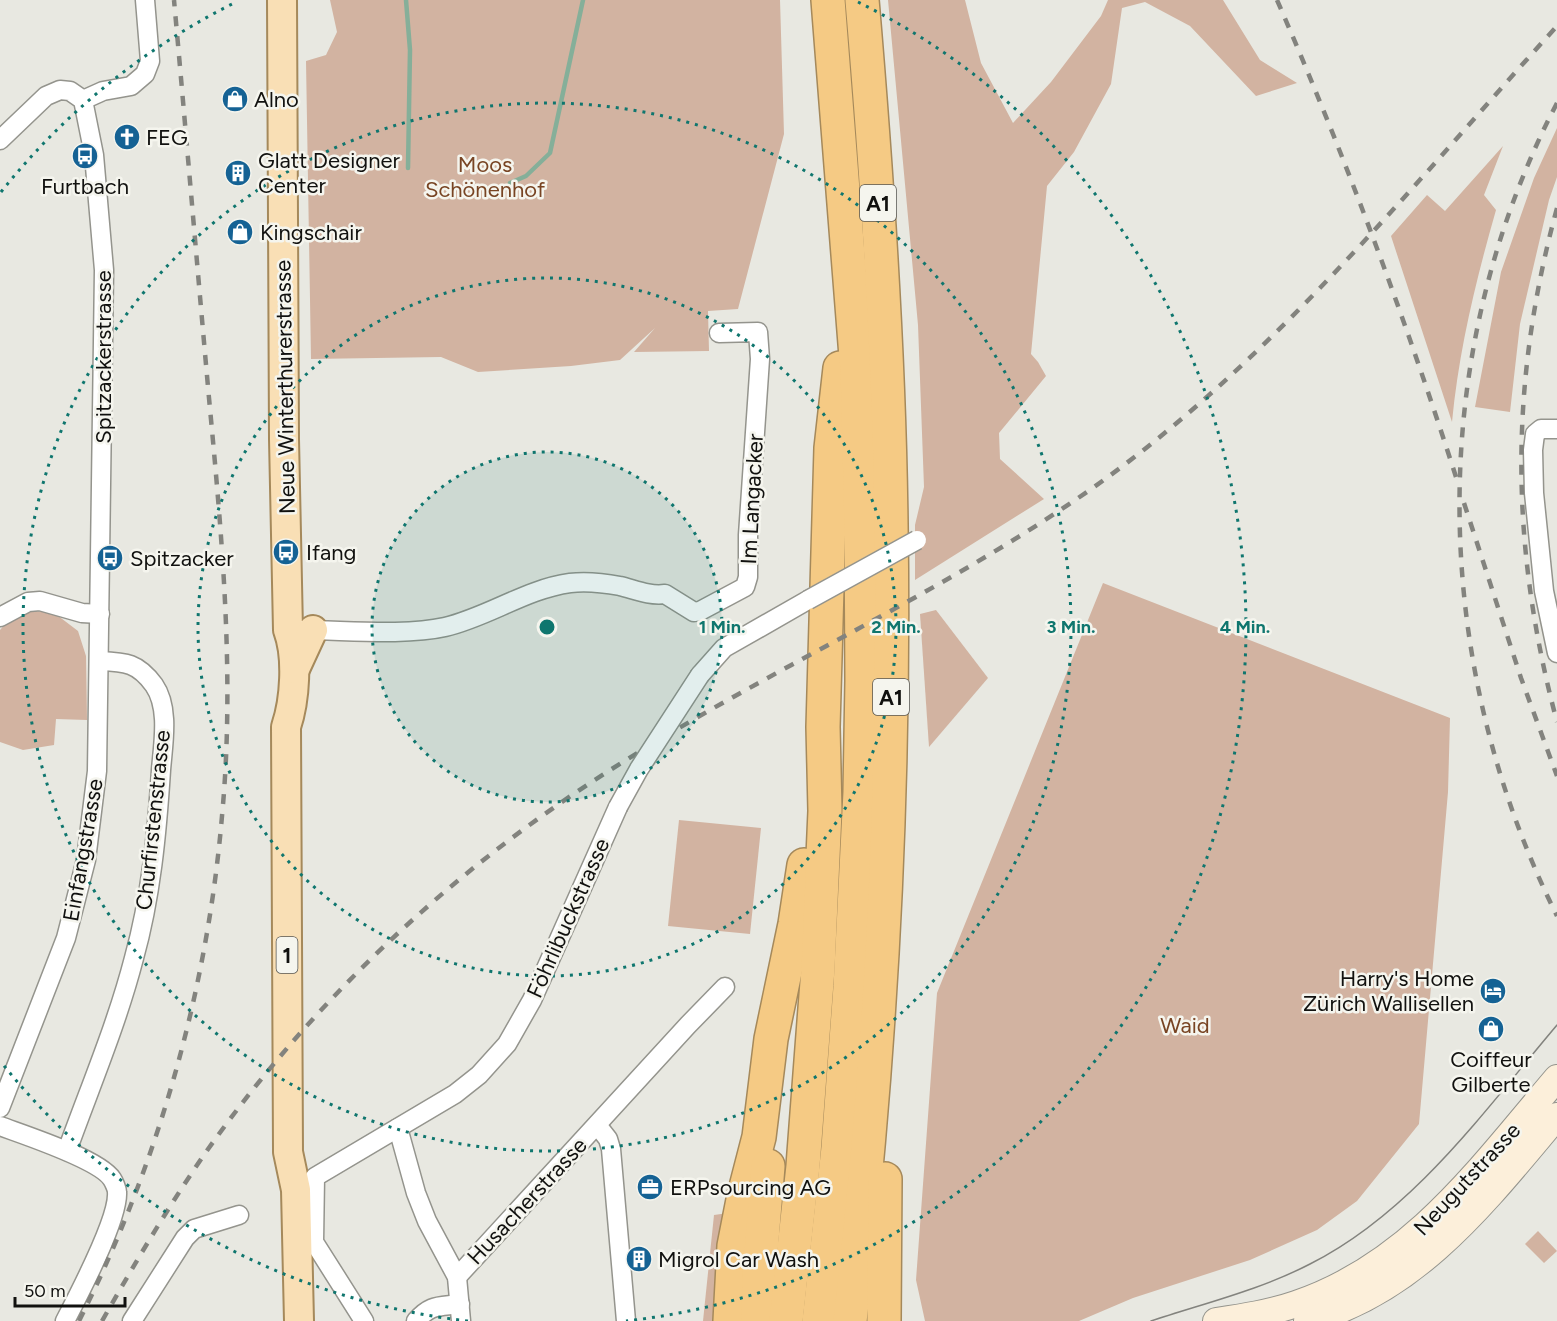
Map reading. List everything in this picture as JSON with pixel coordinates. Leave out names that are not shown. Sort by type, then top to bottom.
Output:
[{"type":"highway","name":"A1","points":[[819,1321],[845,1071],[859,803],[862,670],[857,369],[828,0]]},
{"type":"highway","name":"A1","points":[[850,1321],[880,988],[890,759],[891,513],[882,268],[861,0]]},
{"type":"highway","points":[[786,1321],[811,1069],[825,812],[823,727],[831,448],[850,283]]},
{"type":"highway","points":[[730,1321],[734,1246],[759,1137],[771,1039],[802,880],[815,766],[823,727]]},
{"type":"highway","points":[[880,988],[885,1149],[884,1321]]},
{"type":"highway","points":[[758,1321],[759,1277],[781,1044],[782,991]]},
{"type":"highway","points":[[748,1321],[759,1277]]},
{"type":"main road","name":"Neue Winterthurerstrasse","points":[[282,0],[284,428],[301,630],[293,642],[293,707],[286,727]]},
{"type":"main road","name":"Neue Winterthurerstrasse","points":[[299,1321],[296,1190],[288,1152],[286,727],[279,707],[279,641],[301,630]]},
{"type":"main road","name":"Neugutstrasse","points":[[1347,1306],[1388,1256],[1433,1219],[1557,1078]]},
{"type":"main road","name":"Neugutstrasse","points":[[1307,1321],[1377,1293],[1403,1276],[1443,1243],[1507,1175],[1557,1116]]},
{"type":"main road","name":"Neue Winterthurerstrasse","points":[[279,1321],[278,1194],[288,1152]]},
{"type":"main road","name":"Neugutstrasse","points":[[1216,1321],[1250,1316],[1296,1304],[1347,1306]]},
{"type":"street","points":[[0,140],[46,96],[60,90],[70,91],[83,100],[103,91],[131,86],[145,74],[150,61],[145,0]]},
{"type":"street","name":"Spitzackerstrasse","points":[[83,100],[94,155],[104,270],[100,614]]},
{"type":"street","name":"Im Langacker","points":[[301,630],[394,630],[443,627],[478,617],[552,585],[574,582],[619,586],[653,596],[665,594],[694,612],[745,587],[748,577],[748,535],[760,359],[758,332],[719,333]]},
{"type":"street","points":[[1557,429],[1541,429],[1534,434],[1533,450],[1534,493],[1544,591],[1557,654]]},
{"type":"street","name":"Föhrlibuckstrasse","points":[[364,1321],[314,1242],[315,1177],[455,1094],[479,1075],[507,1044],[532,1000],[618,807],[639,769],[699,675],[724,648],[917,540]]},
{"type":"street","points":[[0,617],[28,602],[40,602],[82,613],[100,614]]},
{"type":"street","name":"Einfangstrasse","points":[[0,1108],[66,938],[86,860],[97,771],[100,614]]},
{"type":"street","name":"Churfirstenstrasse","points":[[66,1151],[106,1046],[134,958],[151,880],[160,797],[164,732],[160,696],[146,675],[135,666],[128,663],[100,661]]},
{"type":"street","name":"Husacherstrasse","points":[[457,1277],[725,987]]},
{"type":"street","name":"Husacherstrasse","points":[[597,1125],[606,1135],[610,1149],[626,1321]]},
{"type":"street","points":[[0,1126],[66,1151],[106,1172],[113,1180],[117,1192],[114,1210],[97,1255],[66,1321]]},
{"type":"street","points":[[398,1128],[416,1193],[427,1221],[457,1277],[460,1312],[432,1307],[416,1321]]},
{"type":"street","points":[[132,1321],[184,1238],[194,1229],[239,1215]]},
{"type":"green space","name":"Moos Schönenhof","points":[[330,0],[780,0],[784,134],[738,309],[708,311],[709,351],[634,352],[655,328],[620,360],[571,366],[478,372],[441,357],[311,359],[306,61],[326,55],[337,32]]},
{"type":"green space","points":[[888,0],[965,0],[981,63],[1013,123],[1051,82],[1101,16],[1108,0],[1223,0],[1260,60],[1297,83],[1256,96],[1190,26],[1145,2],[1122,8],[1111,84],[1074,152],[1047,186],[1031,354],[1046,376],[999,433],[1000,459],[1044,499],[915,580],[915,525],[924,487],[918,325]]},
{"type":"green space","points":[[1557,128],[1557,177],[1549,200],[1520,324],[1510,412],[1475,407],[1501,272],[1534,178]]},
{"type":"green space","points":[[1503,146],[1484,195],[1496,210],[1469,315],[1452,422],[1391,236],[1427,195],[1445,211]]},
{"type":"green space","name":"Waid","points":[[1103,583],[1450,718],[1448,792],[1419,1124],[1357,1201],[1317,1230],[1250,1260],[1133,1298],[1079,1321],[925,1321],[916,1280],[937,993]]},
{"type":"green space","points":[[936,610],[988,678],[929,747],[920,614]]},
{"type":"green space","points":[[30,611],[53,612],[78,631],[86,656],[87,720],[56,719],[54,745],[23,750],[0,742],[0,630],[8,621]]},
{"type":"green space","points":[[679,820],[761,828],[750,934],[668,926]]},
{"type":"green space","points":[[735,1212],[723,1321],[703,1321],[714,1215]]},
{"type":"green space","points":[[1538,1231],[1557,1251],[1544,1263],[1525,1244]]},
{"type":"waterway","points":[[406,0],[410,50],[408,168]]},
{"type":"waterway","points":[[510,183],[526,176],[550,153],[583,0]]},
{"type":"tram line","points":[[1151,1321],[1232,1296],[1291,1273],[1347,1242],[1382,1217],[1445,1157],[1557,1025]]},
{"type":"railway","points":[[79,1321],[133,1201],[155,1139],[191,1012],[215,882],[226,764],[227,659],[222,555],[174,0]]},
{"type":"railway","points":[[1277,0],[1373,236],[1456,477]]},
{"type":"railway","points":[[102,1321],[178,1193],[249,1094],[295,1039],[395,936],[449,888],[563,801],[681,727],[979,561],[1094,487],[1159,438],[1221,384],[1338,270],[1557,26]]},
{"type":"railway","points":[[1557,103],[1514,201],[1483,302],[1465,405],[1460,509],[1466,614],[1485,717],[1515,818],[1557,916]]},
{"type":"railway","points":[[1557,208],[1541,273],[1530,338],[1521,465],[1530,592],[1557,722]]},
{"type":"railway","points":[[1464,503],[1521,678],[1557,776]]},
{"type":"place","name":"Alno","points":[[235,99]]},
{"type":"place","name":"FEG","points":[[127,137]]},
{"type":"place","name":"Furtbach","points":[[85,156]]},
{"type":"place","name":"Glatt Designer Center","points":[[238,173]]},
{"type":"place","name":"Kingschair","points":[[240,232]]},
{"type":"place","name":"Ifang","points":[[286,552]]},
{"type":"place","name":"Spitzacker","points":[[110,558]]},
{"type":"place","name":"Harry's Home Zürich Wallisellen","points":[[1493,991]]},
{"type":"place","name":"Coiffeur Gilberte","points":[[1491,1029]]},
{"type":"place","name":"ERPsourcing AG","points":[[650,1187]]},
{"type":"place","name":"Migrol Car Wash","points":[[639,1259]]}]
